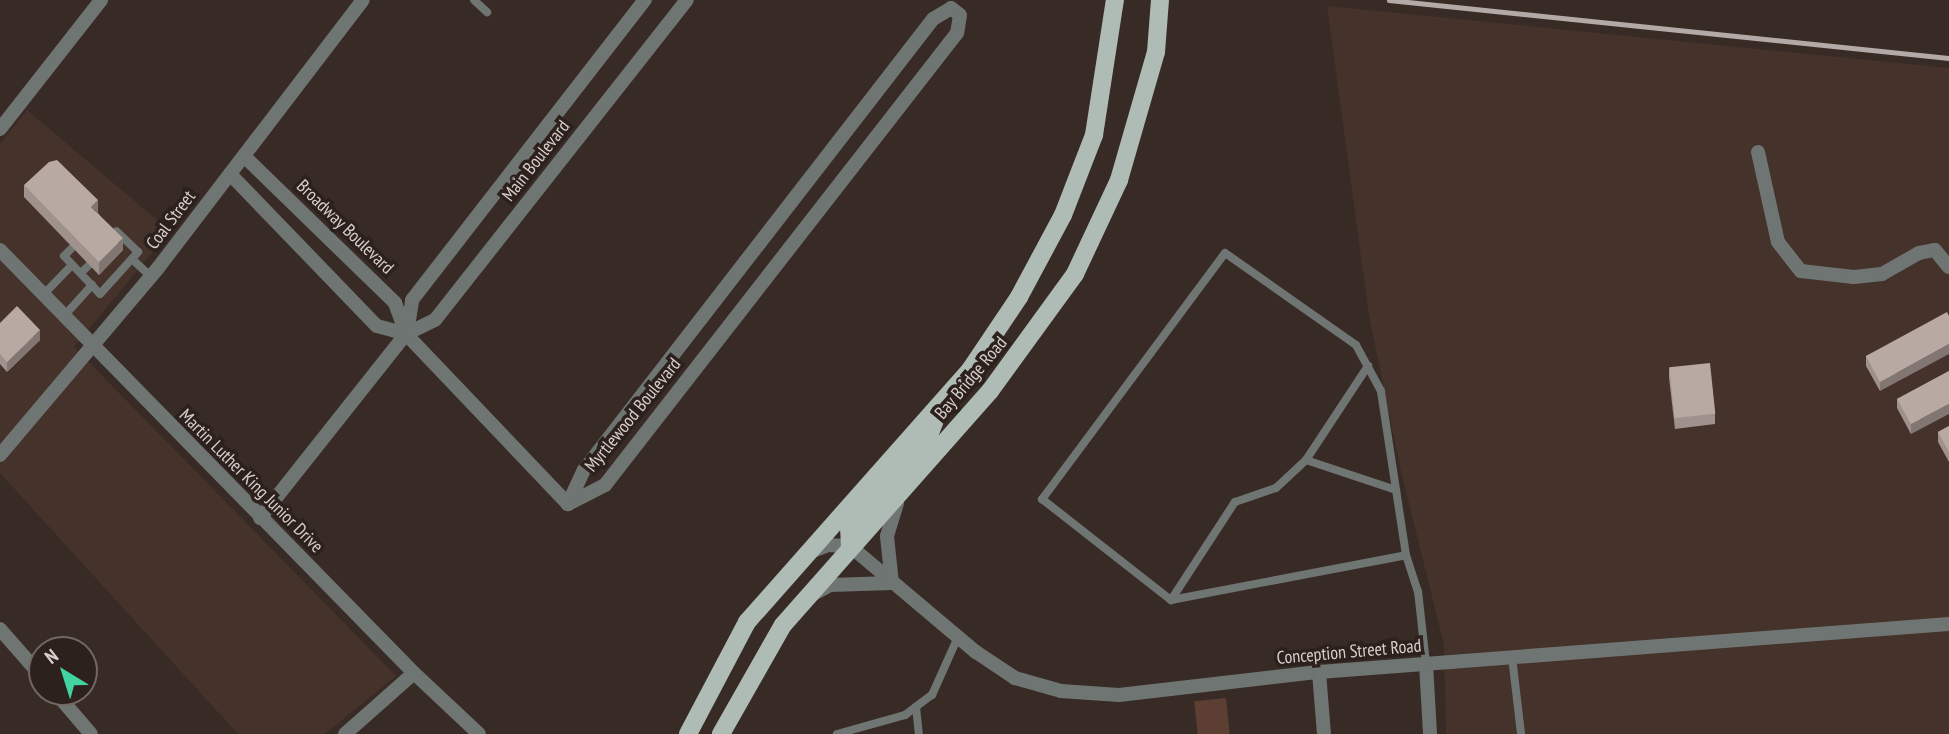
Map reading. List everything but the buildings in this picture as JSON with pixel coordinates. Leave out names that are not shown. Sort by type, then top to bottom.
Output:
[{"type":"main road","name":"Bay Bridge Road","points":[[688,734],[747,622],[802,555],[970,370],[1019,297],[1063,215],[1094,135],[1115,0]]},
{"type":"main road","name":"Bay Bridge Road","points":[[721,734],[740,695],[804,599],[990,391],[1075,274],[1119,180],[1156,52],[1160,0]]},
{"type":"main road","points":[[850,546],[849,526],[930,433],[943,399]]},
{"type":"street","points":[[0,129],[101,0]]},
{"type":"street","name":"Coal Street","points":[[0,455],[151,277],[363,0]]},
{"type":"street","name":"Main Boulevard","points":[[406,334],[412,300],[645,0]]},
{"type":"street","name":"Main Boulevard","points":[[260,518],[406,334],[435,320],[687,0]]},
{"type":"street","name":"Myrtlewood Boulevard","points":[[951,8],[960,15],[957,33],[605,485],[568,504],[584,470],[933,19],[951,8]]},
{"type":"street","points":[[1758,152],[1778,242],[1801,271],[1854,277],[1882,274],[1919,253],[1935,250],[1949,267]]},
{"type":"street","name":"Broadway Boulevard","points":[[244,156],[395,303],[406,334],[568,504]]},
{"type":"street","name":"Broadway Boulevard","points":[[230,174],[377,326],[406,334]]},
{"type":"street","name":"Martin Luther King Junior Drive","points":[[0,250],[260,518],[414,673],[479,734]]},
{"type":"street","points":[[804,599],[830,585],[892,583],[889,518],[906,484]]},
{"type":"street","points":[[802,555],[828,545],[850,546]]},
{"type":"street","name":"Conception Street Road","points":[[850,546],[958,637],[1015,678],[1061,691],[1119,695],[1319,672],[1949,624]]},
{"type":"street","points":[[0,629],[28,661]]},
{"type":"street","points":[[1426,664],[1430,734]]},
{"type":"street","points":[[1319,672],[1324,734]]},
{"type":"street","points":[[345,734],[414,673]]},
{"type":"street","points":[[67,706],[91,734]]},
{"type":"lane","points":[[474,0],[487,12]]},
{"type":"lane","points":[[72,248],[64,256],[100,294],[138,252],[117,238],[111,226]]},
{"type":"lane","points":[[1406,555],[1171,600],[1042,499],[1225,253],[1356,345],[1381,391],[1406,555],[1418,591],[1426,664]]},
{"type":"lane","points":[[132,259],[151,277]]},
{"type":"lane","points":[[43,295],[72,265]]},
{"type":"lane","points":[[81,273],[89,265]]},
{"type":"lane","points":[[63,317],[92,285]]},
{"type":"lane","points":[[1171,600],[1235,502],[1276,488],[1306,460],[1368,366]]},
{"type":"lane","points":[[1306,460],[1396,490]]},
{"type":"lane","points":[[837,734],[905,715],[932,695],[958,637]]},
{"type":"lane","points":[[1513,657],[1521,734]]},
{"type":"lane","points":[[916,707],[919,734]]},
{"type":"shaded area","points":[[1327,6],[1949,68],[1949,734],[1446,734],[1444,645],[1400,467],[1369,315]]},
{"type":"shaded area","points":[[27,110],[170,231],[74,347],[396,676],[325,734],[238,734],[0,473],[0,144]]},
{"type":"shaded area","points":[[1226,698],[1230,734],[1198,734],[1194,701]]},
{"type":"railway","points":[[1389,0],[1949,58]]}]
